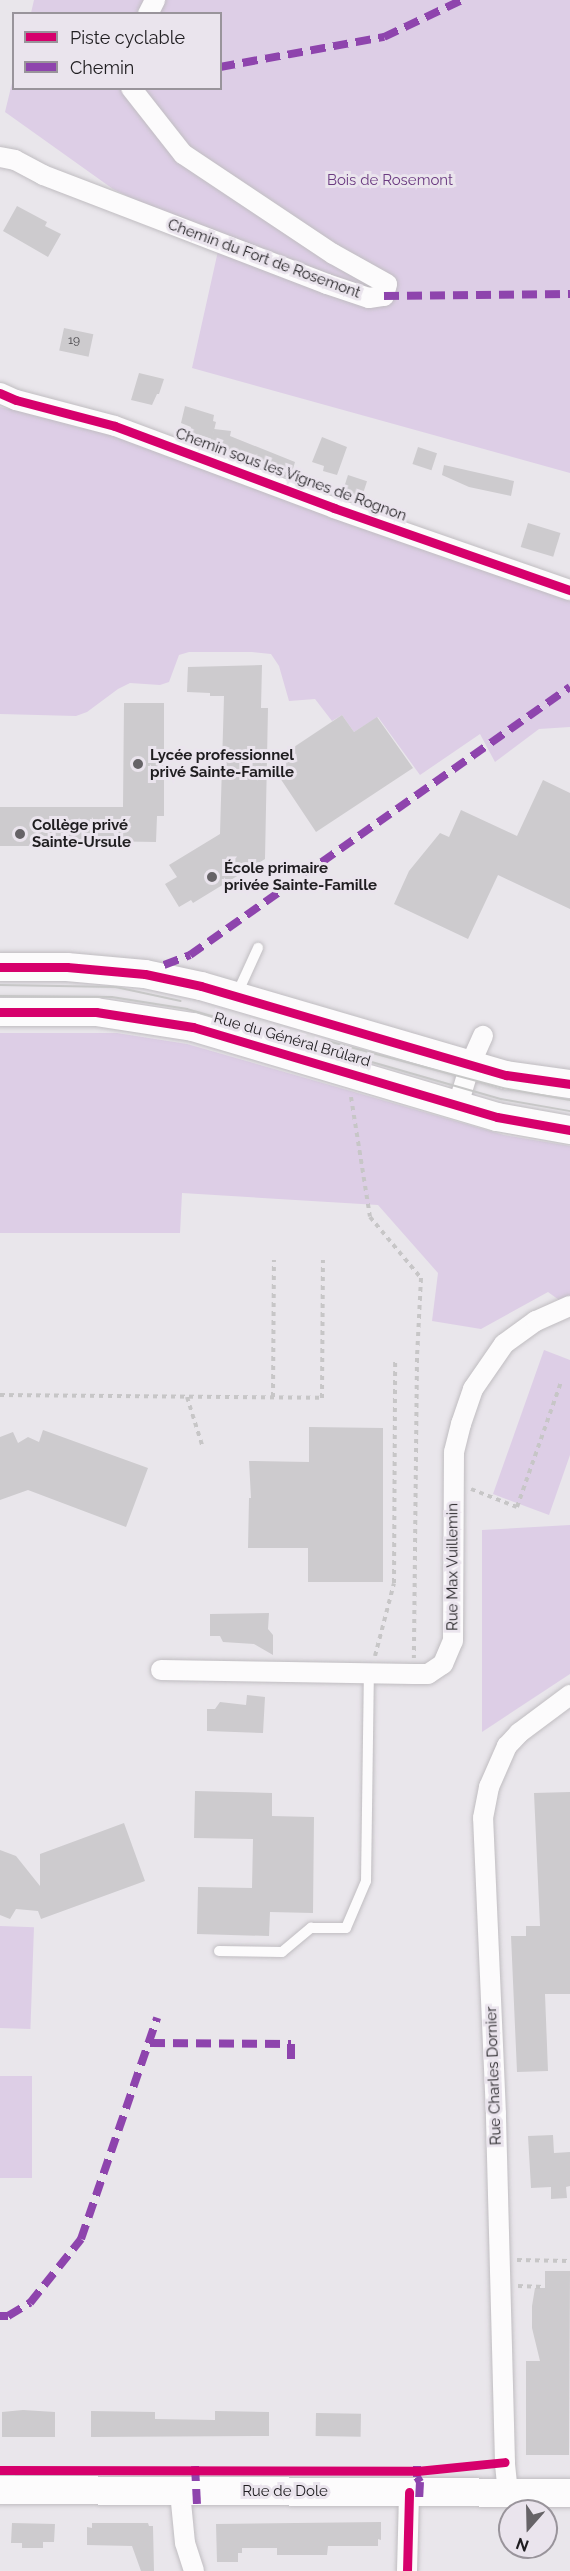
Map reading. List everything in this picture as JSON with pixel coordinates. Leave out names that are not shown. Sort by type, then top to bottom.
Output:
[{"type":"main road","name":"Rue du Général Brûlard","points":[[0,967],[67,968],[145,974],[236,997],[506,1075],[570,1084]]},
{"type":"main road","name":"Rue du Général Brûlard","points":[[0,1012],[96,1012],[193,1027],[458,1105],[536,1126],[570,1130]]},
{"type":"main road","name":"Rue de Dole","points":[[0,2490],[570,2493]]},
{"type":"street","name":"Chemin du Fort de Rosemont","points":[[0,157],[15,160],[54,179],[327,284],[369,298],[384,296],[387,285],[333,254],[183,154],[133,90]]},
{"type":"street","name":"Chemin sous les Vignes de Rognon","points":[[0,393],[16,400],[115,426],[334,508],[570,590]]},
{"type":"street","points":[[458,1105],[470,1065],[483,1036]]},
{"type":"street","name":"Rue Max Vuillemin","points":[[161,1670],[372,1665],[428,1674],[443,1664],[453,1641],[454,1452],[473,1389],[504,1344],[536,1321],[570,1306]]},
{"type":"street","name":"Rue Charles Dornier","points":[[508,2493],[505,2462],[496,2114],[483,1818],[489,1787],[507,1746],[519,1733],[570,1695]]},
{"type":"street","points":[[180,2492],[185,2543],[194,2571]]},
{"type":"street","points":[[407,2571],[408,2492]]},
{"type":"lane","points":[[236,997],[258,948]]},
{"type":"lane","points":[[219,1950],[282,1952],[311,1928],[346,1928],[366,1881],[372,1665]]},
{"type":"path","points":[[351,1096],[370,1216],[421,1278],[417,1366],[414,1658]]},
{"type":"path","points":[[273,1260],[273,1397]]},
{"type":"path","points":[[0,1395],[322,1398],[323,1260]]},
{"type":"path","points":[[372,1665],[394,1583],[395,1359]]},
{"type":"path","points":[[468,1487],[517,1507],[561,1382]]},
{"type":"path","points":[[187,1397],[203,1448]]},
{"type":"path","points":[[510,2260],[570,2261]]},
{"type":"path","points":[[511,2286],[545,2287]]},
{"type":"green space","name":"Bois de Rosemont","points":[[34,0],[570,0],[570,473],[192,368],[220,242],[113,189],[5,112],[12,83],[12,90],[222,90],[222,12],[31,12]]},
{"type":"green space","points":[[0,407],[111,432],[570,597],[570,727],[539,729],[495,762],[480,734],[420,775],[378,717],[354,732],[342,715],[332,721],[315,699],[289,701],[279,666],[271,654],[252,652],[189,652],[179,655],[169,682],[160,685],[130,683],[87,712],[76,716],[0,714]]},
{"type":"green space","points":[[0,1033],[117,1033],[187,1044],[504,1135],[570,1146],[570,1308],[548,1292],[481,1329],[432,1321],[438,1273],[378,1205],[182,1193],[180,1233],[0,1233]]},
{"type":"green space","points":[[544,1350],[570,1360],[570,1455],[549,1515],[493,1494]]},
{"type":"green space","points":[[570,1525],[570,1674],[482,1732],[482,1530]]},
{"type":"green space","points":[[0,1926],[34,1927],[30,2029],[0,2028]]},
{"type":"green space","points":[[0,2076],[32,2076],[32,2178],[0,2178]]},
{"type":"building","points":[[17,206],[47,222],[45,226],[61,234],[48,257],[3,231]]},
{"type":"building","points":[[64,328],[93,334],[89,357],[59,350]]},
{"type":"building","points":[[139,373],[164,379],[152,405],[131,400]]},
{"type":"building","points":[[185,406],[214,415],[213,421],[216,422],[212,439],[190,432],[191,427],[181,423]]},
{"type":"building","points":[[214,429],[231,431],[230,436],[295,462],[290,479],[240,459],[242,454],[209,448]]},
{"type":"building","points":[[322,437],[347,447],[337,475],[323,471],[324,466],[312,462]]},
{"type":"building","points":[[418,447],[437,453],[431,470],[412,464]]},
{"type":"building","points":[[444,465],[514,481],[511,496],[469,487],[442,475]]},
{"type":"building","points":[[348,475],[367,481],[362,497],[343,491]]},
{"type":"building","points":[[528,523],[561,533],[553,557],[521,547]]},
{"type":"building","points":[[262,665],[261,708],[268,708],[265,859],[193,903],[191,900],[179,907],[165,884],[177,877],[169,865],[220,834],[224,696],[187,692],[188,667]]},
{"type":"building","points":[[124,703],[164,703],[164,816],[157,816],[156,842],[97,841],[96,846],[0,846],[0,807],[123,807]]},
{"type":"building","points":[[342,715],[354,732],[377,717],[413,768],[316,832],[270,763]]},
{"type":"building","points":[[543,780],[570,793],[570,909],[498,875],[468,939],[394,904],[409,871],[440,833],[449,837],[461,810],[517,836]]},
{"type":"building","points":[[309,1427],[383,1428],[383,1582],[308,1582],[308,1548],[248,1548],[249,1498],[251,1498],[249,1461],[309,1462]]},
{"type":"building","points":[[43,1430],[148,1468],[126,1527],[28,1490],[0,1500],[0,1437],[13,1432],[18,1443],[28,1437],[39,1442]]},
{"type":"building","points":[[269,1613],[268,1629],[273,1635],[273,1655],[254,1644],[223,1642],[220,1636],[210,1636],[210,1614]]},
{"type":"building","points":[[247,1695],[265,1697],[263,1733],[207,1731],[207,1709],[215,1709],[220,1702],[246,1705]]},
{"type":"building","points":[[195,1791],[272,1793],[272,1816],[314,1817],[313,1913],[270,1912],[269,1936],[197,1934],[198,1887],[252,1888],[253,1839],[194,1838]]},
{"type":"building","points":[[570,1792],[570,1994],[545,1994],[548,2071],[517,2072],[511,1936],[526,1936],[526,1926],[540,1926],[534,1793]]},
{"type":"building","points":[[124,1823],[145,1881],[41,1919],[38,1911],[16,1909],[10,1919],[0,1915],[0,1850],[16,1856],[40,1886],[40,1854]]},
{"type":"building","points":[[553,2135],[554,2153],[570,2152],[570,2186],[566,2187],[567,2198],[551,2199],[551,2187],[531,2188],[528,2136]]},
{"type":"building","points":[[545,2271],[570,2271],[569,2455],[526,2455],[526,2361],[540,2361],[532,2328],[532,2306],[535,2288],[545,2288]]},
{"type":"building","points":[[23,2410],[55,2412],[55,2437],[2,2437],[2,2412]]},
{"type":"building","points":[[91,2411],[155,2412],[155,2419],[215,2420],[215,2411],[269,2412],[269,2436],[91,2437]]},
{"type":"building","points":[[316,2413],[361,2414],[361,2437],[316,2436]]},
{"type":"building","points":[[381,2522],[381,2540],[378,2539],[378,2546],[328,2546],[327,2555],[277,2555],[277,2548],[242,2548],[242,2553],[238,2553],[238,2562],[217,2562],[216,2524]]},
{"type":"building","points":[[12,2523],[55,2524],[54,2542],[43,2542],[43,2548],[22,2548],[22,2543],[11,2543]]},
{"type":"building","points":[[92,2523],[148,2523],[149,2526],[153,2526],[154,2571],[141,2571],[132,2546],[87,2545],[87,2527],[92,2528]]},
{"type":"tram line","points":[[0,985],[116,987],[181,1001]]},
{"type":"tram line","points":[[0,996],[112,997],[187,1009],[501,1099],[570,1111]]},
{"type":"tram line","points":[[328,1041],[503,1088],[570,1100]]},
{"type":"marked path","points":[[222,67],[384,37],[462,0]]},
{"type":"marked path","points":[[384,296],[570,294]]},
{"type":"marked path","points":[[164,965],[190,955],[570,687]]},
{"type":"marked path","points":[[0,2316],[8,2316],[30,2303],[81,2239],[157,2018]]},
{"type":"marked path","points":[[150,2043],[291,2044],[291,2063]]},
{"type":"marked path","points":[[195,2466],[197,2504]]},
{"type":"marked path","points":[[417,2466],[417,2477],[420,2482],[419,2503]]},
{"type":"cycle path","points":[[0,393],[16,400],[115,426],[334,508],[570,590]]},
{"type":"cycle path","points":[[0,967],[67,967],[145,974],[201,986],[506,1075],[570,1084]]},
{"type":"cycle path","points":[[0,1012],[96,1012],[193,1027],[497,1117],[570,1130]]},
{"type":"cycle path","points":[[0,2470],[417,2471],[505,2462]]},
{"type":"cycle path","points":[[407,2571],[409,2492]]},
{"type":"place","name":"Lycée professionnel privé Sainte-Famille","points":[[138,764]]},
{"type":"place","name":"Collège privé Sainte-Ursule","points":[[20,834]]},
{"type":"place","name":"École primaire privée Sainte-Famille","points":[[212,877]]}]
